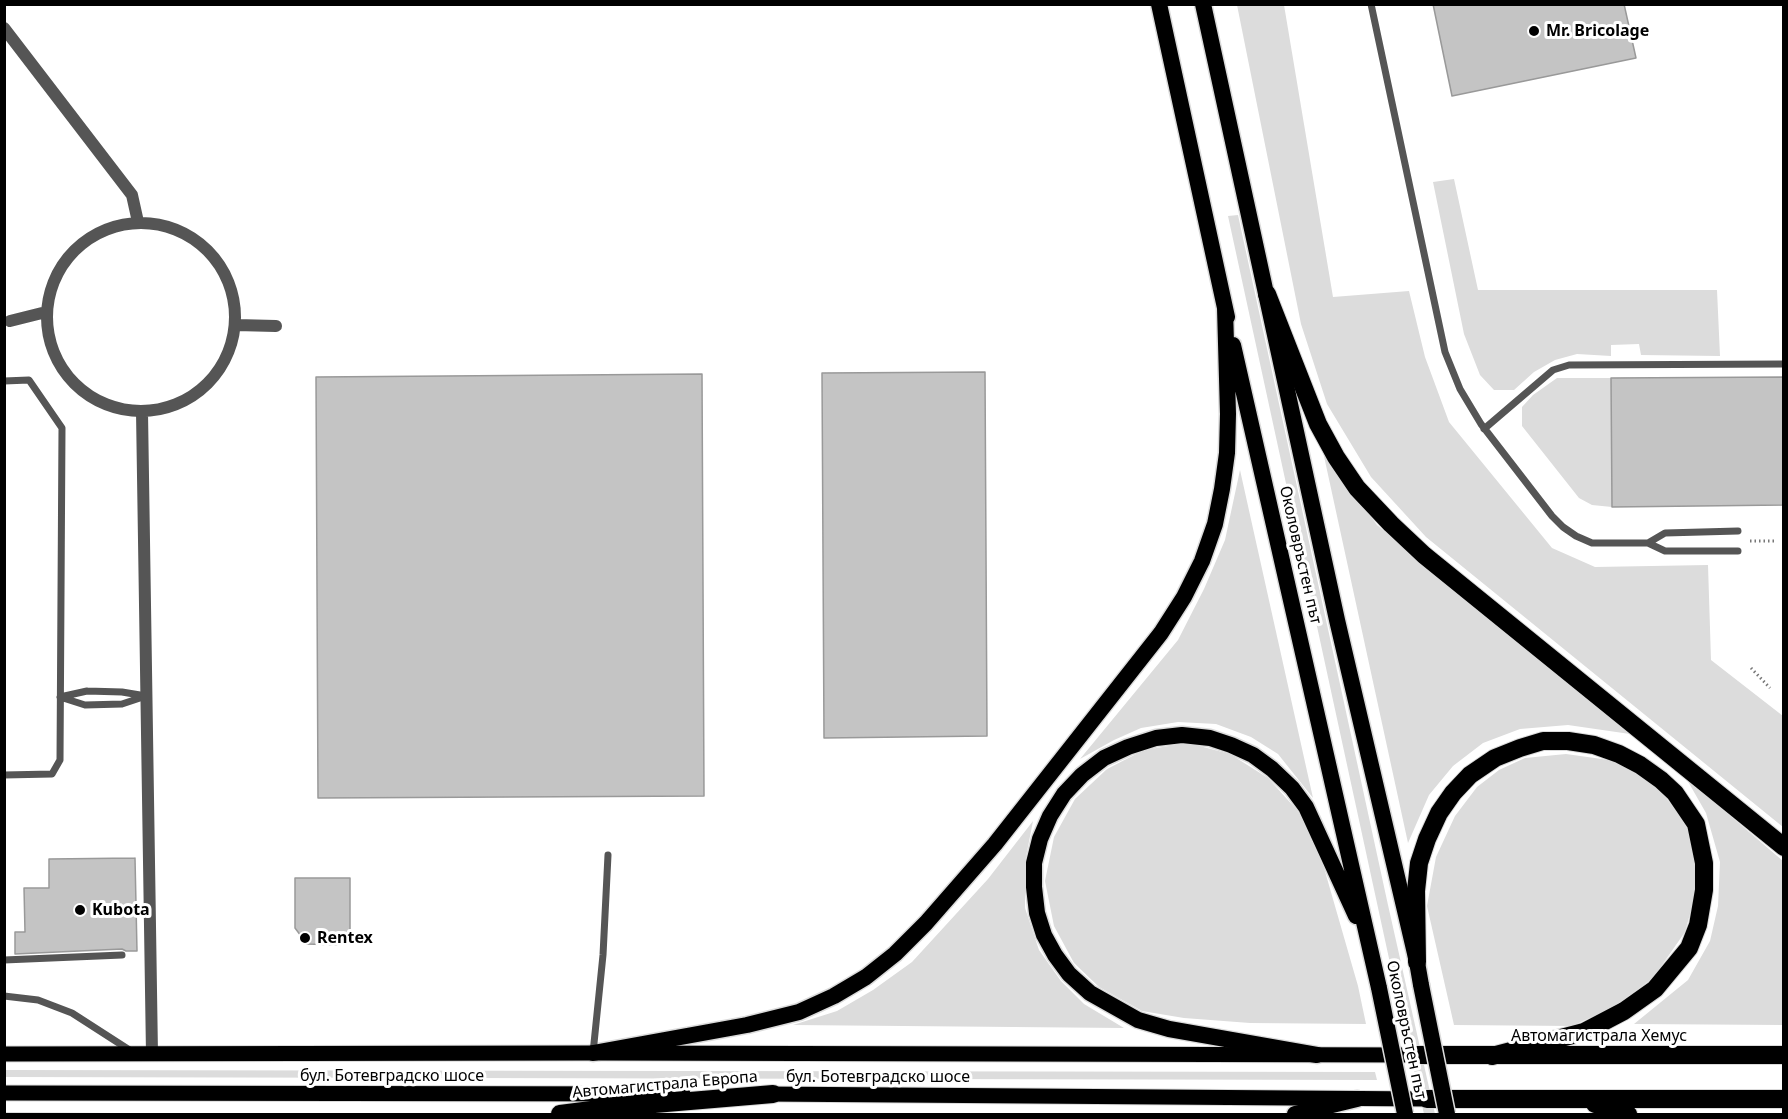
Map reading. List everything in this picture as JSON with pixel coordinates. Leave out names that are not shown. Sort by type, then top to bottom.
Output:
[{"type":"highway","name":"Околовръстен път","points":[[1159,4],[1225,308],[1371,951],[1405,1114]]},
{"type":"highway","name":"Околовръстен път","points":[[1203,4],[1337,620],[1417,962],[1447,1114]]},
{"type":"highway","points":[[1267,294],[1318,424],[1336,457],[1357,488],[1377,510],[1424,555],[1784,846]]},
{"type":"highway","points":[[593,1053],[747,1025],[799,1012],[834,996],[866,977],[895,954],[926,923],[995,844],[1161,633],[1184,597],[1202,561],[1215,524],[1227,453],[1225,308]]},
{"type":"highway","points":[[1317,1055],[1168,1029],[1138,1020],[1090,993],[1069,974],[1055,955],[1044,935],[1037,912],[1034,863],[1040,839],[1050,816],[1064,794],[1083,775],[1104,759],[1128,747],[1156,738],[1182,735],[1210,738],[1231,745],[1253,755],[1272,769],[1292,788],[1306,807],[1371,951]]},
{"type":"highway","points":[[1417,962],[1416,891],[1419,863],[1427,838],[1439,813],[1453,793],[1470,775],[1495,758],[1543,741],[1569,741],[1619,754],[1640,765],[1675,793],[1696,824],[1704,863],[1704,890],[1698,925],[1689,948],[1655,989],[1624,1011],[1584,1032],[1492,1056]]},
{"type":"highway","name":"Автомагистрала Хемус","points":[[1416,1055],[1784,1055]]},
{"type":"highway","name":"Автомагистрала Европа","points":[[560,1114],[773,1094]]},
{"type":"highway","points":[[1427,1099],[1784,1098]]},
{"type":"highway","points":[[1295,1114],[1357,1099]]},
{"type":"highway","points":[[1576,1099],[1628,1114]]},
{"type":"main road","name":"бул. Ботевградско шосе","points":[[4,1054],[1416,1055]]},
{"type":"main road","name":"бул. Ботевградско шосе","points":[[4,1093],[773,1094],[1427,1099]]},
{"type":"street","points":[[4,28],[132,195],[138,222]]},
{"type":"street","points":[[138,222],[169,226],[198,241],[220,264],[233,294],[236,325],[229,352],[215,376],[195,396],[170,408],[142,412],[116,409],[92,399],[72,383],[56,362],[47,338],[46,312],[51,284],[65,260],[85,240],[110,227],[138,222]]},
{"type":"street","points":[[10,321],[46,312]]},
{"type":"street","points":[[236,325],[276,326]]},
{"type":"street","points":[[142,412],[152,1054]]},
{"type":"lane","points":[[1371,4],[1445,352],[1460,389],[1485,429],[1552,516],[1576,536],[1592,543],[1648,543],[1665,551],[1738,550]]},
{"type":"lane","points":[[1485,429],[1553,370],[1569,365],[1784,364]]},
{"type":"lane","points":[[4,381],[29,380],[62,428],[60,760],[52,774],[4,775]]},
{"type":"lane","points":[[1648,543],[1665,533],[1738,531]]},
{"type":"lane","points":[[60,697],[87,691],[122,692],[146,696]]},
{"type":"lane","points":[[60,697],[85,705],[122,705],[146,696]]},
{"type":"lane","points":[[593,1053],[603,955],[608,855]]},
{"type":"lane","points":[[4,960],[122,956]]},
{"type":"lane","points":[[4,996],[38,1000],[72,1013],[135,1054]]},
{"type":"path","points":[[1750,541],[1777,541]]},
{"type":"path","points":[[1751,668],[1770,688]]},
{"type":"shaded area","points":[[1237,5],[1284,5],[1333,297],[1409,291],[1425,357],[1449,422],[1552,548],[1595,567],[1708,565],[1711,660],[1783,716],[1783,827],[1426,537],[1371,477],[1327,404],[1301,324]]},
{"type":"shaded area","points":[[1454,179],[1478,290],[1717,290],[1720,356],[1641,355],[1639,344],[1611,345],[1611,356],[1577,354],[1555,360],[1534,372],[1514,390],[1494,390],[1480,375],[1464,334],[1433,182]]},
{"type":"shaded area","points":[[1238,215],[1435,1114],[1424,1114],[1403,1023],[1228,216]]},
{"type":"shaded area","points":[[1557,378],[1611,378],[1612,507],[1592,505],[1579,498],[1522,426],[1522,407],[1533,395]]},
{"type":"shaded area","points":[[1322,447],[1377,525],[1533,651],[1630,734],[1568,725],[1520,729],[1483,743],[1453,766],[1429,795],[1408,843]]},
{"type":"shaded area","points":[[1240,470],[1313,798],[1278,754],[1251,737],[1216,724],[1178,722],[1141,728],[1080,759],[1178,640],[1204,589],[1225,540]]},
{"type":"shaded area","points":[[1188,743],[1230,754],[1268,778],[1297,810],[1320,854],[1358,986],[1366,1024],[1250,1023],[1184,1018],[1142,1011],[1099,987],[1074,963],[1054,926],[1045,881],[1054,837],[1075,799],[1107,769],[1144,750]]},
{"type":"shaded area","points":[[1566,754],[1616,761],[1659,788],[1686,825],[1697,861],[1696,892],[1685,932],[1653,978],[1612,1008],[1572,1026],[1454,1025],[1427,906],[1436,857],[1455,816],[1477,787],[1499,770],[1525,758]]},
{"type":"shaded area","points":[[1686,778],[1783,861],[1783,1025],[1634,1024],[1688,980],[1710,941],[1718,906],[1720,862],[1706,813]]},
{"type":"shaded area","points":[[1033,821],[1025,862],[1025,908],[1039,950],[1061,981],[1084,1004],[1124,1028],[793,1025],[837,1011],[873,990],[912,962],[988,879]]},
{"type":"shaded area","points":[[5,1070],[1375,1072],[1377,1080],[5,1077]]},
{"type":"shaded area","points":[[5,1112],[227,1114],[5,1114]]},
{"type":"building","name":"Mr. Bricolage","points":[[1433,4],[1624,4],[1636,58],[1452,96]]},
{"type":"building","points":[[985,372],[987,736],[824,738],[822,373]]},
{"type":"building","points":[[702,374],[704,796],[318,798],[316,377]]},
{"type":"building","points":[[1784,377],[1784,505],[1612,507],[1611,378]]},
{"type":"building","name":"Kubota","points":[[135,858],[137,951],[122,949],[15,954],[15,932],[25,932],[24,888],[49,888],[49,859]]},
{"type":"building","points":[[295,878],[350,878],[350,933],[337,945],[307,944],[295,928]]},
{"type":"place","name":"Mr. Bricolage","points":[[1534,31]]},
{"type":"place","name":"Kubota","points":[[80,910]]},
{"type":"place","name":"Rentex","points":[[305,938]]}]
